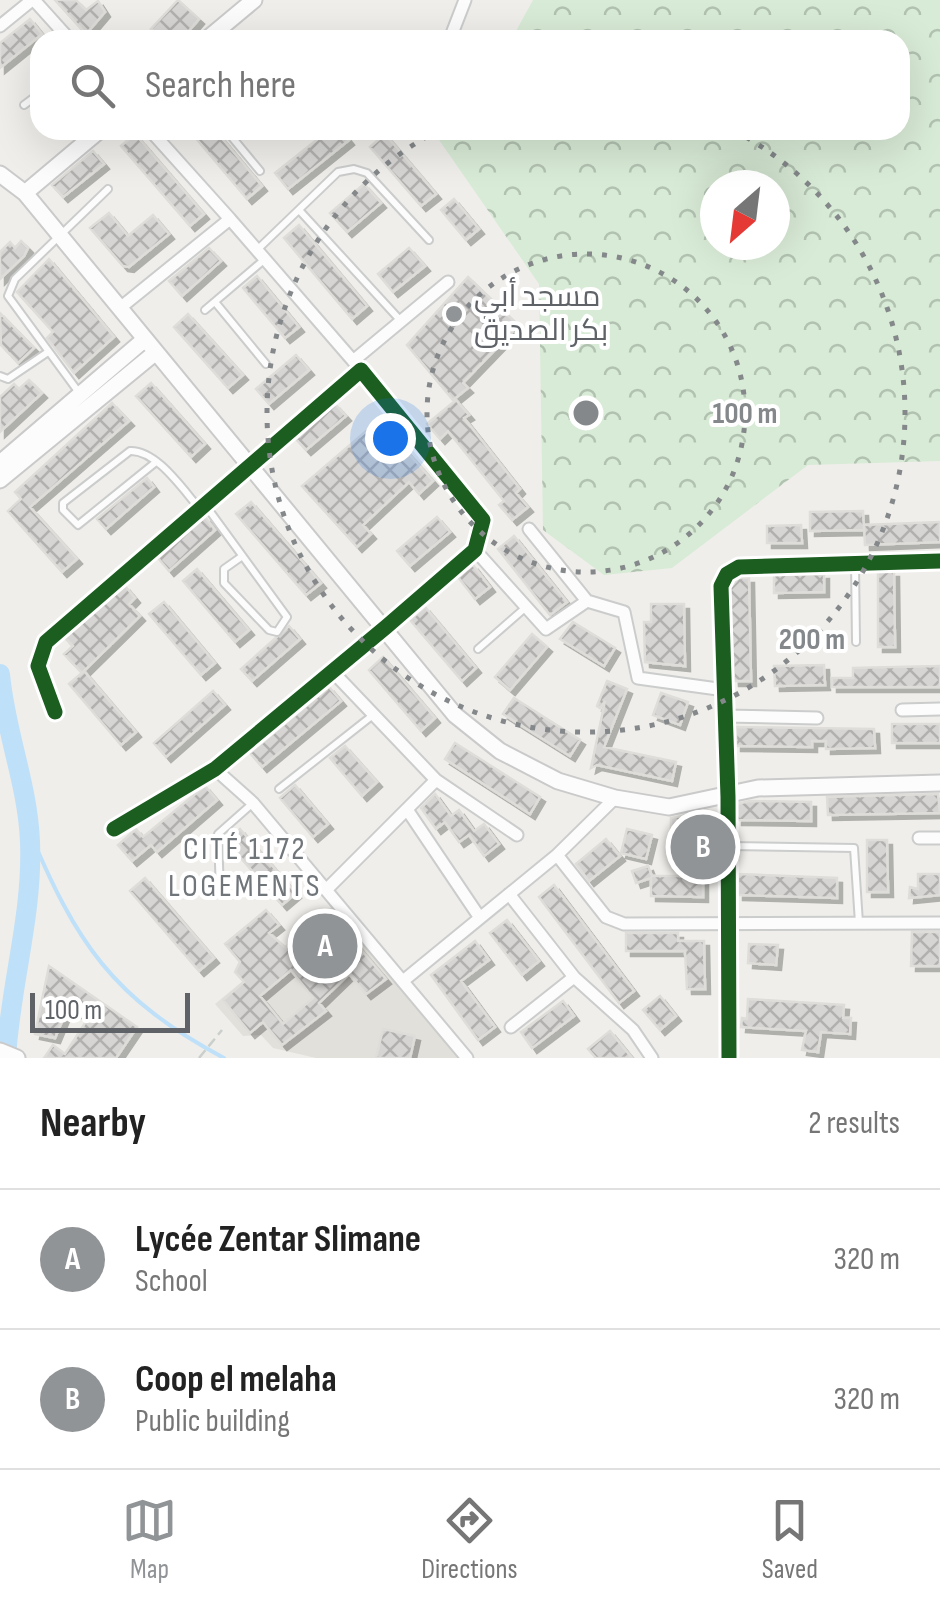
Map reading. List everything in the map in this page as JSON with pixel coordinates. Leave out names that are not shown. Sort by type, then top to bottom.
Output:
[{"type":"main road","points":[[218,30],[254,0]]},
{"type":"main road","points":[[24,193],[88,140]]},
{"type":"main road","points":[[0,174],[24,193],[455,715],[474,732],[530,767],[615,798],[669,807],[758,788],[940,784]]},
{"type":"main road","points":[[0,480],[9,461],[145,339]]},
{"type":"main road","points":[[9,461],[156,352]]},
{"type":"main road","points":[[0,1051],[17,1058]]},
{"type":"street","points":[[0,26],[33,0],[61,30]]},
{"type":"street","points":[[453,30],[465,0]]},
{"type":"street","points":[[114,829],[216,769],[475,550],[483,534],[483,520],[475,505],[262,253],[159,140]]},
{"type":"street","points":[[120,308],[230,219]]},
{"type":"street","points":[[55,712],[38,666],[46,642],[251,465],[401,321],[448,282]]},
{"type":"street","points":[[529,529],[587,601],[624,612],[638,678],[725,690]]},
{"type":"street","points":[[475,550],[546,629],[587,601]]},
{"type":"street","points":[[728,1058],[728,796],[721,586],[726,574],[738,567],[940,561]]},
{"type":"street","points":[[333,672],[436,780],[517,834]]},
{"type":"street","points":[[902,710],[940,709]]},
{"type":"street","points":[[726,716],[818,718]]},
{"type":"street","points":[[216,769],[252,803],[327,888],[467,1058]]},
{"type":"street","points":[[327,888],[436,780]]},
{"type":"street","points":[[403,981],[557,854],[615,798]]},
{"type":"street","points":[[408,811],[480,918]]},
{"type":"street","points":[[919,838],[940,838]]},
{"type":"street","points":[[557,854],[614,922],[728,926],[940,923]]},
{"type":"street","points":[[509,894],[574,977],[634,1030],[652,1058]]},
{"type":"street","points":[[511,1026],[574,977]]},
{"type":"lane","points":[[24,105],[30,100]]},
{"type":"lane","points":[[234,140],[260,171]]},
{"type":"lane","points":[[205,310],[338,172],[354,169],[367,174],[429,240]]},
{"type":"lane","points":[[0,294],[12,287],[108,189]]},
{"type":"lane","points":[[299,210],[401,321]]},
{"type":"lane","points":[[12,287],[8,296],[14,308],[80,394]]},
{"type":"lane","points":[[215,302],[266,364]]},
{"type":"lane","points":[[0,376],[8,379],[48,352]]},
{"type":"lane","points":[[156,462],[78,525],[64,510],[63,503],[130,451],[139,450],[156,462],[202,507],[241,557],[287,617],[277,632],[269,630],[224,583],[224,569],[241,557]]},
{"type":"lane","points":[[856,564],[856,642]]},
{"type":"lane","points":[[478,648],[525,608]]},
{"type":"lane","points":[[279,789],[374,715]]},
{"type":"lane","points":[[220,894],[218,834],[252,803]]},
{"type":"lane","points":[[728,846],[854,848],[859,924]]},
{"type":"path","points":[[199,1058],[222,1030]]},
{"type":"shaded area","points":[[332,907],[459,1058],[316,1058],[273,1048],[261,1035],[243,1036],[215,1004]]},
{"type":"green space","points":[[533,0],[940,0],[940,461],[808,465],[672,568],[604,575],[543,530],[539,284],[439,140],[910,140],[910,30],[516,30]]},
{"type":"building","points":[[55,0],[76,0],[86,10],[98,1],[105,12],[89,30],[82,30]]},
{"type":"building","points":[[178,0],[199,19],[190,30],[151,29]]},
{"type":"building","points":[[30,19],[39,30],[30,30],[30,44],[0,68],[0,43]]},
{"type":"building","points":[[128,140],[140,140],[204,214],[190,226],[121,146]]},
{"type":"building","points":[[197,140],[223,140],[262,186],[247,199]]},
{"type":"building","points":[[316,140],[349,140],[288,189],[275,173]]},
{"type":"building","points":[[378,140],[390,140],[436,194],[421,206],[370,147]]},
{"type":"building","points":[[93,151],[104,164],[63,197],[52,185]]},
{"type":"building","points":[[364,184],[381,203],[347,232],[330,213]]},
{"type":"building","points":[[454,199],[479,229],[466,240],[441,210]]},
{"type":"building","points":[[109,213],[128,236],[153,215],[169,234],[129,267],[123,266],[90,228]]},
{"type":"building","points":[[299,225],[367,306],[352,319],[284,238]]},
{"type":"building","points":[[21,241],[28,248],[24,256],[0,279],[0,252],[10,242],[15,248]]},
{"type":"building","points":[[209,248],[221,261],[182,296],[169,281]]},
{"type":"building","points":[[409,248],[425,266],[393,292],[378,274]]},
{"type":"building","points":[[49,259],[114,337],[74,373],[47,338],[53,332],[17,292]]},
{"type":"building","points":[[257,276],[299,327],[285,338],[243,288]]},
{"type":"building","points":[[468,277],[514,321],[507,328],[512,332],[463,383],[468,388],[453,400],[407,345]]},
{"type":"building","points":[[0,313],[34,348],[18,363],[1,345]]},
{"type":"building","points":[[188,314],[243,375],[228,388],[174,327]]},
{"type":"building","points":[[296,355],[309,370],[269,404],[256,389]]},
{"type":"building","points":[[29,380],[42,393],[0,432],[0,397],[14,384],[19,389]]},
{"type":"building","points":[[151,383],[205,444],[191,457],[136,396]]},
{"type":"building","points":[[456,400],[469,415],[464,418],[520,489],[516,493],[528,507],[512,520],[499,505],[504,501],[448,431],[440,439],[427,424]]},
{"type":"building","points":[[112,403],[129,421],[30,507],[77,559],[62,572],[8,511],[21,499],[15,492]]},
{"type":"building","points":[[335,404],[346,416],[306,450],[296,439]]},
{"type":"building","points":[[379,420],[433,481],[419,494],[409,482],[363,525],[371,534],[357,547],[302,486]]},
{"type":"building","points":[[147,478],[154,487],[106,529],[97,519]]},
{"type":"building","points":[[251,502],[321,583],[306,595],[236,514]]},
{"type":"building","points":[[863,511],[864,530],[810,531],[810,512]]},
{"type":"building","points":[[205,517],[215,530],[169,571],[158,558]]},
{"type":"building","points":[[437,517],[450,532],[410,566],[397,551]]},
{"type":"building","points":[[940,522],[940,542],[865,545],[864,525]]},
{"type":"building","points":[[801,525],[802,543],[767,543],[767,526]]},
{"type":"building","points":[[514,536],[567,602],[550,615],[498,549]]},
{"type":"building","points":[[473,565],[490,587],[475,599],[458,577]]},
{"type":"building","points":[[197,569],[249,630],[235,642],[183,581]]},
{"type":"building","points":[[878,572],[894,572],[895,647],[878,647]]},
{"type":"building","points":[[824,574],[824,592],[774,593],[774,575]]},
{"type":"building","points":[[739,578],[749,578],[751,681],[734,681],[730,588]]},
{"type":"building","points":[[125,586],[135,598],[129,604],[140,616],[82,673],[64,654],[73,646],[65,638]]},
{"type":"building","points":[[164,602],[215,663],[201,675],[149,614]]},
{"type":"building","points":[[651,604],[684,604],[685,666],[645,662],[644,622],[651,622]]},
{"type":"building","points":[[425,607],[476,668],[462,681],[410,620]]},
{"type":"building","points":[[573,622],[615,648],[604,666],[560,639]]},
{"type":"building","points":[[289,626],[300,639],[252,681],[241,669]]},
{"type":"building","points":[[532,634],[547,647],[510,690],[495,677]]},
{"type":"building","points":[[383,657],[435,718],[421,731],[369,670]]},
{"type":"building","points":[[824,665],[825,685],[775,686],[774,666]]},
{"type":"building","points":[[940,666],[940,687],[832,687],[832,678],[853,678],[853,668]]},
{"type":"building","points":[[84,671],[136,732],[121,745],[69,684]]},
{"type":"building","points":[[607,681],[627,689],[604,747],[676,762],[672,781],[597,765],[591,768],[605,701],[600,708],[597,706]]},
{"type":"building","points":[[329,687],[341,701],[262,767],[250,753]]},
{"type":"building","points":[[213,691],[225,705],[166,757],[154,743]]},
{"type":"building","points":[[661,693],[688,702],[680,725],[653,715]]},
{"type":"building","points":[[514,698],[580,740],[570,756],[503,714]]},
{"type":"building","points":[[892,724],[940,724],[940,743],[892,743]]},
{"type":"building","points":[[736,727],[874,729],[875,748],[826,749],[826,741],[812,741],[812,747],[736,746]]},
{"type":"building","points":[[455,743],[540,797],[530,814],[445,759]]},
{"type":"building","points":[[345,746],[377,782],[362,796],[330,758]]},
{"type":"building","points":[[295,785],[328,824],[313,837],[280,798]]},
{"type":"building","points":[[205,786],[217,800],[157,852],[151,845],[132,861],[118,845],[136,829],[143,837]]},
{"type":"building","points":[[435,794],[451,816],[459,810],[474,831],[484,824],[499,844],[484,856],[469,835],[459,842],[445,822],[436,829],[421,808]]},
{"type":"building","points":[[938,794],[940,813],[828,815],[827,797]]},
{"type":"building","points":[[811,802],[811,821],[737,820],[737,804]]},
{"type":"building","points":[[708,811],[709,866],[703,866],[703,897],[651,896],[651,878],[636,883],[632,871],[648,866],[652,876],[690,876],[690,830],[671,830],[671,818]]},
{"type":"building","points":[[240,829],[296,893],[282,905],[226,841]]},
{"type":"building","points":[[627,829],[652,835],[646,859],[621,853]]},
{"type":"building","points":[[606,839],[620,856],[589,881],[576,864]]},
{"type":"building","points":[[867,840],[887,840],[888,892],[867,892]]},
{"type":"building","points":[[738,874],[837,878],[837,898],[738,895]]},
{"type":"building","points":[[918,874],[940,874],[940,895],[909,898],[910,887],[918,889]]},
{"type":"building","points":[[145,878],[214,958],[199,971],[130,891]]},
{"type":"building","points":[[554,885],[634,991],[619,1003],[539,897]]},
{"type":"building","points":[[266,910],[279,925],[269,933],[286,948],[329,912],[386,979],[366,994],[349,974],[319,1003],[326,1011],[282,1045],[263,1022],[250,1033],[223,1000],[244,982],[235,972],[240,962],[225,944]],"holes":[[[291,970],[313,998],[283,1024],[260,996]]]},
{"type":"building","points":[[507,920],[539,961],[522,975],[490,933]]},
{"type":"building","points":[[912,932],[940,932],[940,966],[911,966]]},
{"type":"building","points":[[626,933],[678,933],[678,941],[704,941],[705,989],[687,989],[685,951],[626,951]]},
{"type":"building","points":[[475,941],[489,960],[461,981],[495,1027],[478,1040],[431,975]]},
{"type":"building","points":[[749,944],[778,945],[776,965],[748,963]]},
{"type":"building","points":[[49,966],[137,1027],[116,1058],[44,1058],[53,1045],[65,1054],[87,1020],[68,1007],[55,1038],[35,1034]]},
{"type":"building","points":[[660,996],[676,1016],[660,1030],[643,1010]]},
{"type":"building","points":[[748,999],[844,1005],[843,1018],[851,1018],[850,1034],[821,1032],[818,1052],[802,1050],[806,1031],[741,1027],[742,1018],[747,1019]]},
{"type":"building","points":[[563,1001],[574,1016],[532,1048],[521,1032]]},
{"type":"building","points":[[383,1029],[415,1036],[410,1058],[376,1058]]},
{"type":"building","points":[[610,1031],[632,1058],[596,1058],[588,1049]]},
{"type":"waterway","points":[[0,674],[30,842],[28,896],[6,1058]]},
{"type":"waterway","points":[[28,828],[63,904],[102,964],[153,1013],[224,1058]]},
{"type":"cycle path","points":[[55,712],[38,666],[46,642],[361,370],[483,520],[475,550],[386,627],[215,769],[114,829]]},
{"type":"cycle path","points":[[729,1058],[728,797],[721,586],[727,574],[739,567],[940,561]]},
{"type":"place","name":"مسجد أبي بكر الصديق","points":[[454,314]]},
{"type":"place","name":"Coop el melaha","points":[[703,847]]},
{"type":"place","name":"Lycée Zentar Slimane","points":[[325,946]]},
{"type":"district","name":"CITÉ 1172 LOGEMENTS","points":[[245,868]]}]
